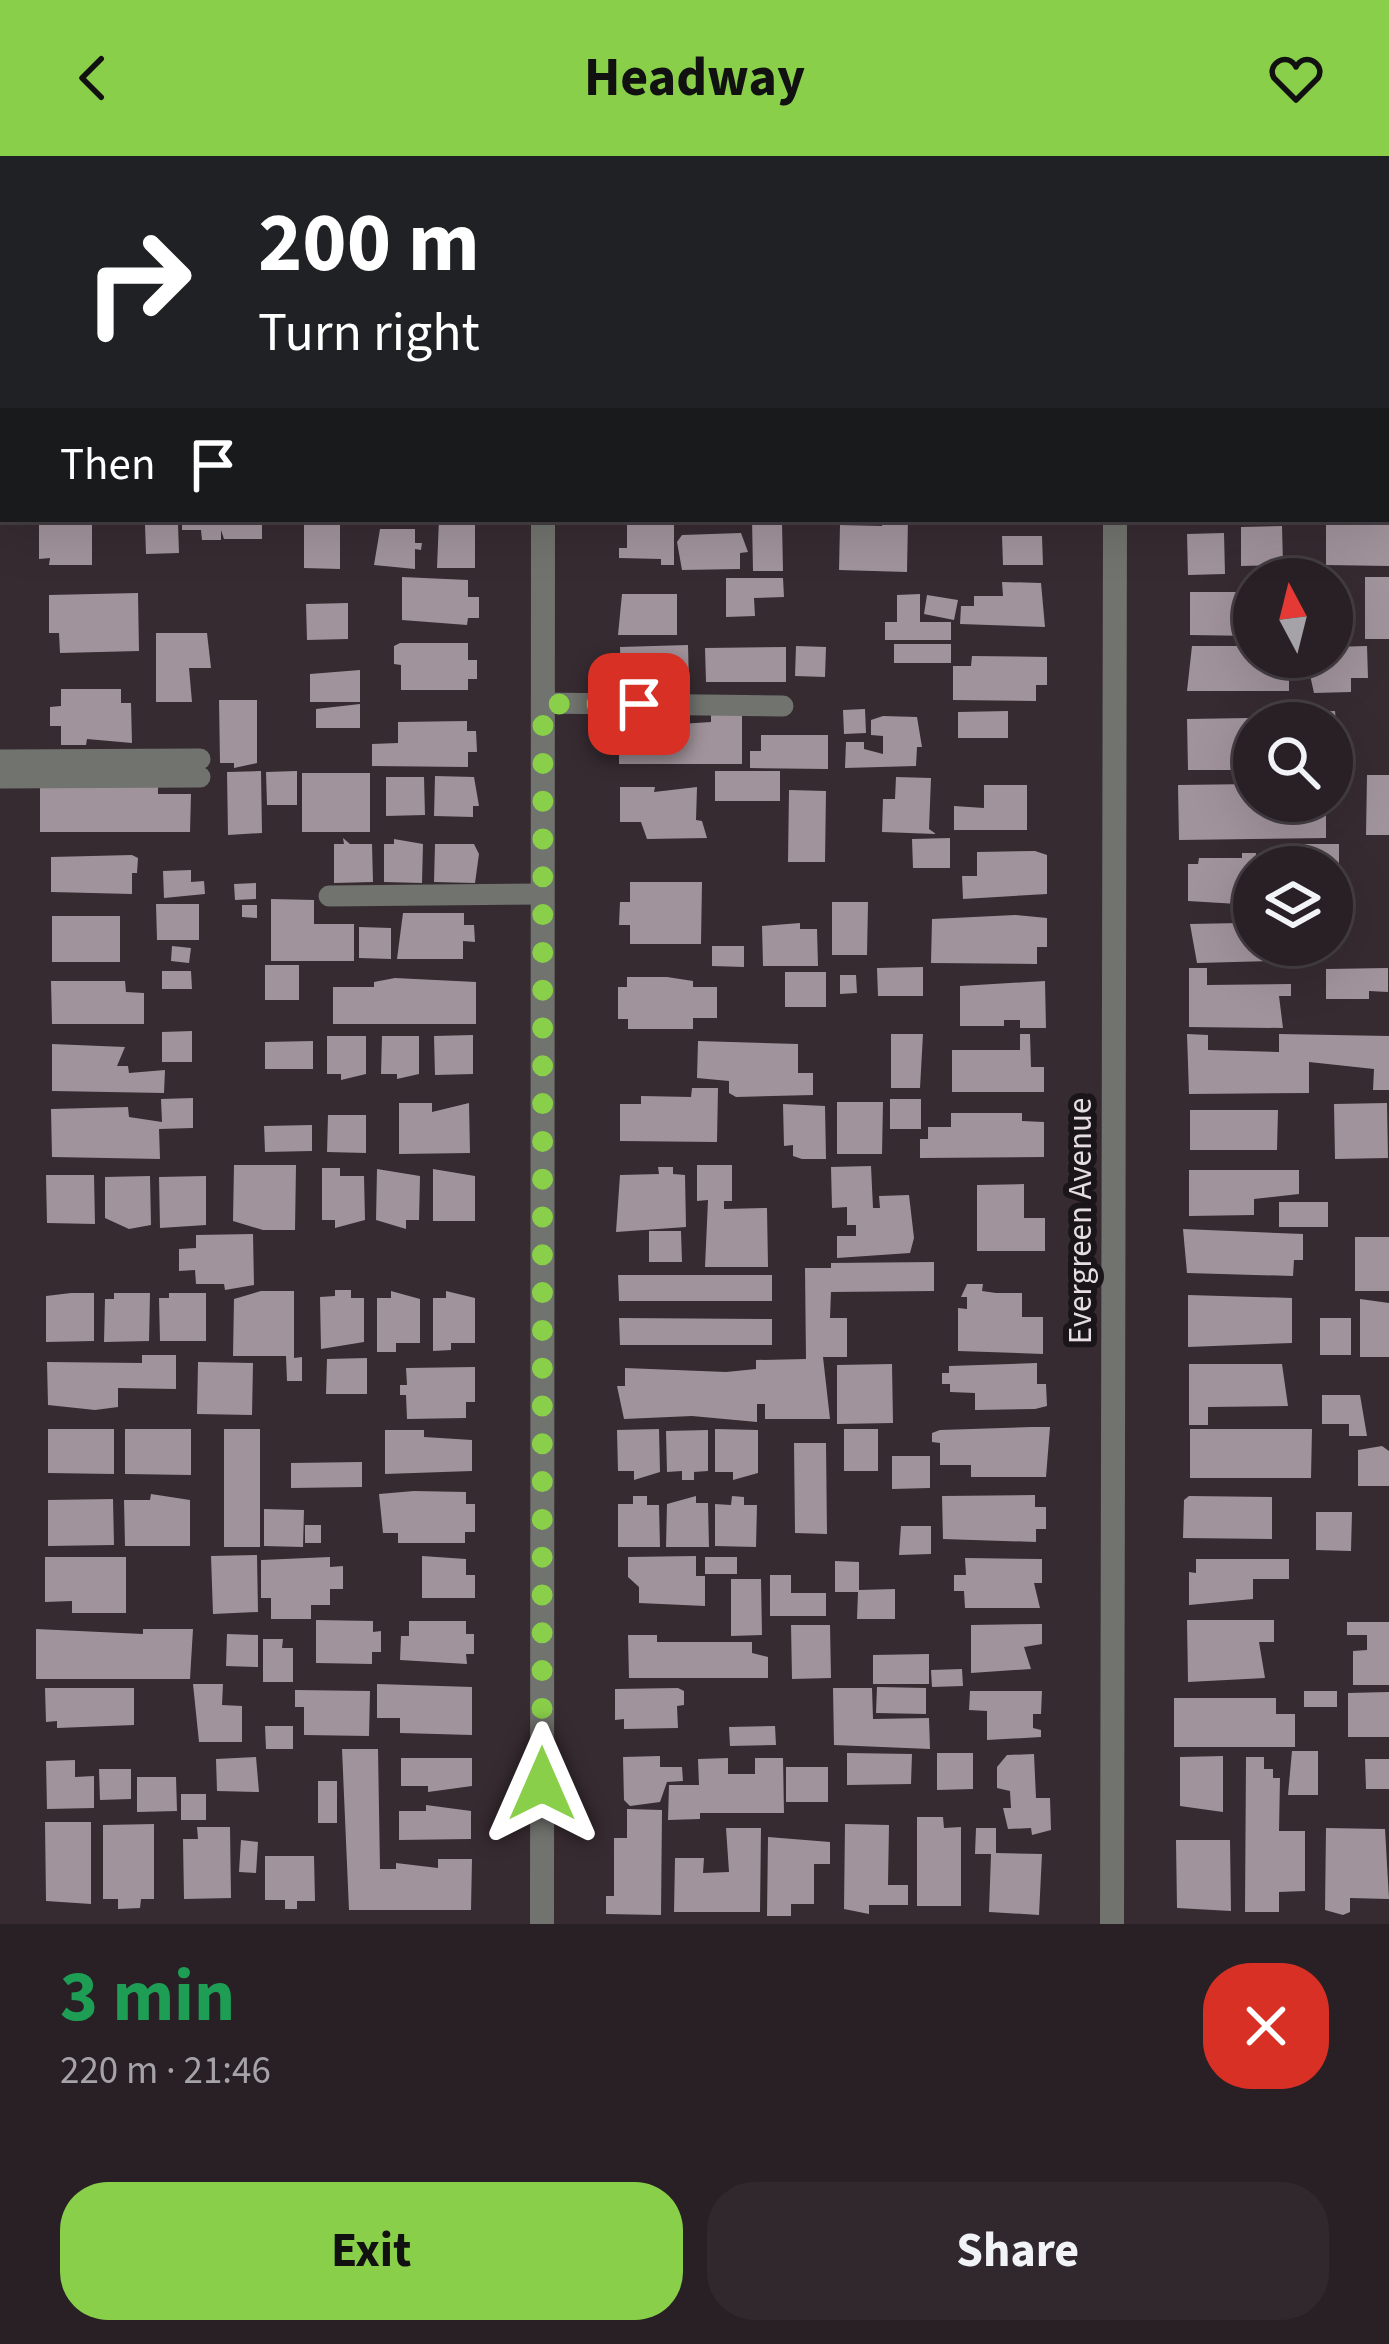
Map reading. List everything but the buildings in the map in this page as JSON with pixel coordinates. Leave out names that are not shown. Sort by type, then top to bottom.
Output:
[{"type":"street","points":[[542,1924],[543,522]]},
{"type":"street","name":"Evergreen Avenue","points":[[1112,1924],[1115,522]]},
{"type":"lane","points":[[543,704],[783,706]]},
{"type":"lane","points":[[0,760],[200,768],[0,778]]},
{"type":"lane","points":[[328,896],[543,894]]},
{"type":"route","points":[[542,1784],[543,704],[639,704]]}]
